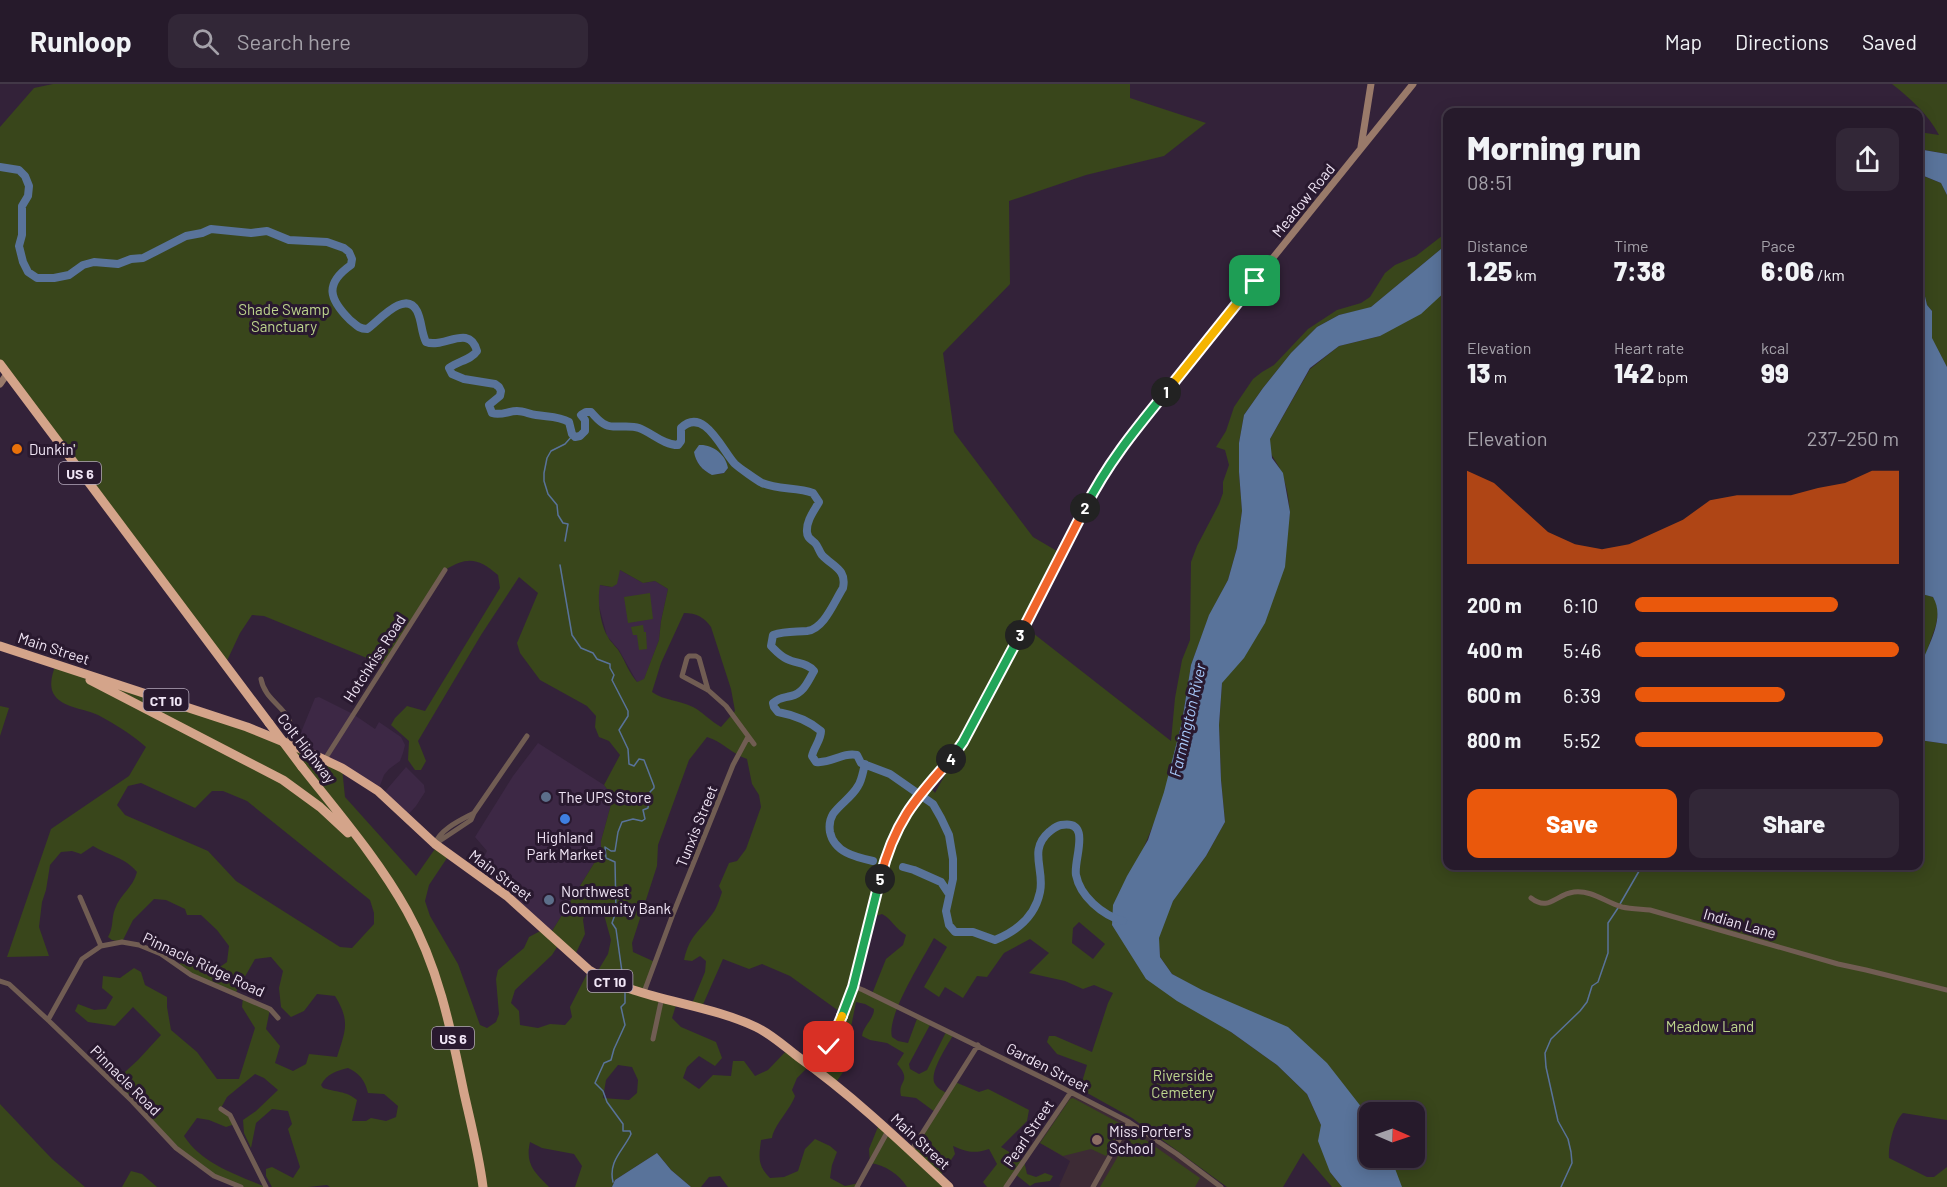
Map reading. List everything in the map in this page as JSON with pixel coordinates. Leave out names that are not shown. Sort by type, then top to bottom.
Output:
[{"type":"highway","name":"US 6","points":[[0,364],[7,374]]},
{"type":"highway","name":"Colt Highway","points":[[7,374],[302,767],[375,859],[399,896],[429,956],[445,1003],[483,1187]]},
{"type":"highway","name":"Main Street","points":[[0,646],[221,718],[288,743],[356,776],[378,791],[435,844],[507,896],[589,970],[609,981],[738,1019],[759,1028],[817,1070],[889,1130],[949,1187]]},
{"type":"highway","points":[[56,664],[293,786],[340,824],[399,896]]},
{"type":"street","points":[[1361,150],[1371,84]]},
{"type":"street","name":"Meadow Road","points":[[817,1070],[836,1031],[853,987],[886,855],[898,827],[916,799],[950,761],[963,742],[1100,479],[1126,442],[1413,84]]},
{"type":"street","points":[[0,384],[7,374]]},
{"type":"street","name":"Hotchkiss Road","points":[[325,759],[445,570]]},
{"type":"street","points":[[708,690],[699,658],[689,656],[682,676],[708,690],[726,706],[754,744]]},
{"type":"street","points":[[261,679],[267,693],[291,723],[288,743]]},
{"type":"street","points":[[435,844],[438,837],[452,825],[474,813],[527,736]]},
{"type":"street","name":"Tunxis Street","points":[[644,992],[733,765],[748,737]]},
{"type":"street","name":"Indian Lane","points":[[1531,898],[1537,903],[1546,904],[1572,892],[1589,893],[1622,907],[1650,910],[1838,964],[1947,990]]},
{"type":"street","points":[[48,1020],[82,958],[101,946],[80,897]]},
{"type":"street","name":"Pinnacle Ridge Road","points":[[101,946],[123,942],[139,945],[161,954],[191,975],[270,1009],[278,1018]]},
{"type":"street","name":"Pinnacle Road","points":[[0,981],[9,984],[48,1020],[132,1101],[176,1148],[214,1176],[241,1187]]},
{"type":"street","name":"Garden Street","points":[[853,987],[978,1045],[1129,1122],[1221,1187]]},
{"type":"street","points":[[653,1039],[662,998]]},
{"type":"street","points":[[910,1151],[978,1045]]},
{"type":"street","name":"Pearl Street","points":[[1006,1187],[1071,1092]]},
{"type":"street","points":[[221,1109],[230,1115],[266,1187]]},
{"type":"street","points":[[1093,1187],[1129,1122]]},
{"type":"street","points":[[857,1187],[889,1130]]},
{"type":"shaded area","points":[[620,570],[643,583],[655,581],[668,589],[659,640],[644,680],[637,682],[619,650],[607,636],[597,598],[599,585],[611,587]]},
{"type":"shaded area","points":[[319,697],[353,714],[375,729],[379,722],[401,737],[405,745],[400,761],[384,775],[378,791],[295,747],[315,698]]},
{"type":"shaded area","points":[[538,743],[604,785],[613,797],[601,841],[601,852],[552,931],[477,871],[487,851],[475,837],[513,776]]},
{"type":"shaded area","points":[[406,767],[424,785],[425,792],[406,817],[382,795]]},
{"type":"shaded area","name":"Miss Porter's School","points":[[1071,1092],[1129,1122],[1220,1187],[1059,1186],[1070,1161],[1037,1141]]},
{"type":"green space","points":[[53,84],[1130,84],[1130,98],[1206,123],[1164,156],[1086,175],[1009,201],[1010,284],[943,353],[954,432],[1033,537],[1062,554],[1026,625],[1029,630],[1171,741],[1175,698],[1182,660],[1190,640],[1191,562],[1223,493],[1223,482],[1229,465],[1225,450],[1216,447],[1226,431],[1234,407],[1253,379],[1274,365],[1308,329],[1337,310],[1361,303],[1370,297],[1385,273],[1395,265],[1416,256],[1443,235],[1443,247],[1370,308],[1339,315],[1317,327],[1291,353],[1244,415],[1239,443],[1242,511],[1237,548],[1228,580],[1209,616],[1191,665],[1182,722],[1163,801],[1112,925],[1127,946],[1231,1032],[1277,1065],[1307,1094],[1321,1125],[1330,1172],[1342,1187],[1332,1187],[1303,1153],[1283,1187],[1227,1187],[1132,1118],[1080,1089],[1087,1065],[1057,1054],[1047,1042],[1049,1036],[1055,1036],[1092,1052],[1113,993],[1094,985],[1083,989],[1065,981],[1029,973],[1049,953],[1030,939],[1004,953],[987,977],[977,976],[963,998],[945,987],[939,997],[924,987],[947,947],[934,938],[914,973],[894,1016],[892,1037],[908,1043],[918,1016],[931,1023],[909,1064],[910,1069],[919,1074],[927,1070],[947,1030],[954,1034],[936,1066],[935,1084],[947,1093],[955,1082],[979,1092],[988,1089],[1029,1110],[1027,1121],[1001,1147],[1024,1161],[1027,1174],[1036,1177],[1045,1173],[1053,1176],[1050,1181],[1030,1186],[1015,1174],[1008,1184],[1009,1187],[987,1187],[983,1182],[997,1164],[989,1149],[971,1152],[953,1146],[955,1154],[939,1178],[949,1187],[907,1187],[891,1171],[870,1163],[869,1149],[880,1122],[911,1150],[935,1112],[916,1098],[901,1096],[904,1074],[897,1064],[904,1053],[887,1043],[862,1036],[874,1009],[856,1002],[843,1060],[846,1068],[834,1085],[817,1070],[843,1014],[790,976],[762,964],[749,969],[723,959],[701,1009],[691,1006],[705,972],[706,961],[700,956],[692,961],[684,960],[687,951],[693,938],[715,910],[722,892],[719,886],[729,863],[737,861],[746,849],[761,807],[759,795],[752,784],[747,759],[707,737],[689,760],[658,845],[657,866],[632,943],[633,952],[655,962],[644,992],[677,1002],[672,1018],[681,1027],[716,1042],[722,1058],[715,1066],[699,1056],[687,1067],[683,1078],[699,1089],[713,1075],[731,1076],[733,1061],[744,1061],[755,1076],[768,1070],[788,1049],[810,1065],[797,1078],[792,1090],[795,1096],[772,1138],[761,1140],[761,1165],[770,1178],[784,1177],[798,1171],[805,1149],[815,1139],[837,1152],[830,1178],[845,1186],[859,1183],[857,1187],[728,1187],[720,1176],[709,1177],[701,1187],[691,1187],[671,1170],[657,1153],[615,1180],[612,1187],[575,1187],[582,1166],[574,1154],[542,1148],[530,1142],[529,1156],[532,1167],[549,1187],[330,1187],[327,1185],[272,1187],[266,1176],[266,1169],[272,1167],[293,1178],[300,1167],[288,1129],[292,1124],[288,1111],[272,1109],[256,1123],[251,1148],[244,1133],[243,1120],[278,1090],[264,1078],[255,1074],[227,1097],[221,1108],[235,1124],[226,1127],[197,1118],[184,1136],[200,1154],[221,1168],[266,1187],[243,1187],[226,1182],[191,1160],[156,1128],[113,1083],[161,1035],[133,1007],[115,1026],[88,1022],[75,1011],[78,1004],[94,1010],[106,1009],[113,997],[102,988],[103,976],[120,978],[134,968],[141,972],[145,985],[167,997],[171,1030],[197,1052],[217,1079],[239,1079],[255,1028],[242,1007],[243,997],[270,1009],[266,1029],[280,1046],[275,1063],[293,1071],[306,1064],[309,1054],[337,1057],[345,1020],[335,996],[317,994],[304,1011],[291,1017],[281,1007],[279,988],[283,971],[271,957],[255,959],[235,994],[191,975],[178,965],[187,959],[203,956],[217,969],[227,962],[229,946],[217,930],[201,915],[187,915],[185,909],[166,900],[154,899],[133,920],[122,942],[112,940],[108,937],[115,909],[137,872],[122,860],[93,846],[81,854],[72,851],[61,852],[50,865],[39,927],[49,956],[7,957],[51,829],[129,776],[146,747],[98,715],[69,706],[59,700],[51,685],[56,664],[221,718],[342,768],[345,797],[416,876],[437,846],[449,855],[429,885],[425,901],[430,916],[458,964],[480,1025],[487,1028],[496,1022],[499,1014],[496,979],[498,970],[524,948],[529,937],[544,929],[552,931],[601,852],[601,841],[613,797],[604,785],[620,755],[609,741],[599,737],[595,727],[596,716],[587,706],[540,680],[520,653],[517,643],[538,593],[519,577],[481,635],[418,741],[426,761],[421,770],[415,770],[408,760],[409,741],[391,725],[407,706],[425,711],[500,588],[498,575],[479,562],[460,562],[445,570],[384,665],[264,616],[252,615],[240,633],[225,665],[0,364],[0,127],[34,88]],"holes":[[[696,459],[728,468],[724,473],[707,472]],[[620,570],[643,583],[655,581],[668,589],[659,640],[644,679],[637,682],[605,632],[601,619],[600,585],[612,587],[617,584]],[[684,613],[703,618],[711,627],[731,689],[735,711],[721,727],[693,707],[652,692],[661,663]],[[951,759],[952,762],[935,793],[928,784]],[[141,783],[195,808],[212,791],[223,791],[247,801],[370,900],[374,913],[374,924],[352,948],[340,947],[236,881],[208,851],[125,815],[117,805],[128,786]],[[588,903],[597,906],[603,911],[611,940],[608,954],[596,974],[589,970],[570,1007],[572,1017],[565,1025],[550,1024],[538,1028],[520,1025],[519,1011],[511,1003],[515,990],[552,955],[559,944],[574,957],[585,934],[583,920]],[[882,914],[906,935],[903,945],[886,959],[872,994],[853,986],[870,918]],[[1079,922],[1105,944],[1093,959],[1072,943],[1073,928]],[[618,1065],[632,1067],[638,1080],[637,1093],[629,1100],[603,1098],[606,1080]],[[348,1068],[361,1078],[368,1093],[384,1094],[398,1106],[396,1117],[386,1121],[371,1118],[366,1121],[352,1121],[357,1100],[344,1093],[323,1088],[321,1085],[329,1075]]]},
{"type":"green space","points":[[1892,84],[1947,84],[1947,154],[1923,150],[1923,133],[1939,135],[1923,113],[1923,108],[1919,108]]},
{"type":"green space","points":[[1923,176],[1941,183],[1947,195],[1947,367],[1931,338],[1932,311],[1927,305],[1923,288],[1925,241]]},
{"type":"green space","name":"Meadow Land","points":[[1443,285],[1443,870],[1923,870],[1923,741],[1947,744],[1947,1120],[1903,1113],[1894,1128],[1889,1158],[1927,1177],[1934,1177],[1947,1167],[1947,1187],[1390,1187],[1383,1168],[1425,1168],[1425,1102],[1359,1102],[1359,1114],[1233,1009],[1172,974],[1160,957],[1158,934],[1169,906],[1206,856],[1225,822],[1219,725],[1222,683],[1289,519],[1289,500],[1284,479],[1266,446],[1310,369],[1339,346],[1380,336]]},
{"type":"green space","points":[[650,593],[653,619],[628,623],[624,597]]},
{"type":"green space","points":[[1923,594],[1933,597],[1939,607],[1936,625],[1923,662]]},
{"type":"green space","points":[[643,625],[644,632],[646,632],[647,649],[639,650],[637,635],[633,635],[631,627]]},
{"type":"green space","points":[[0,706],[9,708],[0,736]]},
{"type":"green space","points":[[1073,1098],[1123,1125],[1106,1156],[1091,1149],[1063,1156],[1040,1143],[1070,1099]]},
{"type":"green space","points":[[0,1104],[52,1159],[85,1187],[0,1187]]},
{"type":"green space","points":[[1140,1136],[1200,1178],[1195,1187],[1100,1187],[1128,1139]]},
{"type":"green space","points":[[131,1171],[142,1174],[157,1187],[122,1187]]},
{"type":"water","points":[[1923,150],[1947,154],[1947,195],[1941,183],[1923,176]]},
{"type":"water","points":[[1923,227],[1925,241],[1923,251]]},
{"type":"water","name":"Farmington River","points":[[1443,247],[1443,294],[1421,314],[1380,336],[1339,346],[1310,368],[1270,439],[1272,458],[1283,473],[1290,512],[1285,567],[1265,623],[1244,658],[1222,683],[1219,725],[1225,822],[1206,856],[1173,901],[1159,938],[1160,957],[1172,974],[1202,990],[1288,1027],[1327,1063],[1359,1104],[1359,1168],[1395,1168],[1402,1187],[1342,1187],[1330,1172],[1318,1141],[1321,1125],[1307,1094],[1277,1065],[1231,1032],[1177,1001],[1146,979],[1112,925],[1113,905],[1148,840],[1164,792],[1182,722],[1191,665],[1209,615],[1228,580],[1237,548],[1242,511],[1239,443],[1244,415],[1291,353],[1317,327],[1339,315],[1371,307]]},
{"type":"water","points":[[1923,288],[1927,305],[1932,311],[1932,338],[1947,367],[1947,744],[1923,741],[1923,661],[1936,625],[1937,606],[1933,597],[1923,594]]},
{"type":"water","points":[[699,445],[709,446],[721,454],[728,468],[724,473],[712,475],[700,466],[694,452]]},
{"type":"water","points":[[657,1153],[671,1170],[691,1187],[612,1187],[615,1180]]},
{"type":"waterway","points":[[0,167],[19,170],[25,176],[29,186],[28,196],[22,206],[22,235],[19,246],[28,272],[37,278],[69,275],[83,265],[94,262],[118,264],[131,259],[143,258],[186,236],[211,229],[251,233],[267,231],[289,240],[327,242],[344,248],[352,259],[351,265],[336,279],[332,292],[338,305],[350,320],[367,329],[391,309],[406,303],[412,305],[417,311],[426,342],[468,339],[477,351],[449,368],[452,374],[464,379],[495,384],[499,387],[500,396],[489,405],[492,413],[520,411],[561,419],[569,422],[575,437],[585,431],[585,420],[581,415],[591,412],[606,425],[639,428],[663,441],[678,445],[681,441],[681,428],[689,423],[697,422],[712,432],[735,464],[760,482],[774,487],[813,493],[819,502],[809,520],[808,536],[822,555],[841,572],[843,588],[819,625],[807,631],[773,635],[771,646],[778,653],[814,671],[802,689],[773,703],[774,707],[778,712],[801,719],[821,731],[812,756],[816,762],[846,755],[857,755],[861,763],[890,774],[933,804],[949,835],[953,859],[953,879],[946,911],[949,925],[955,932],[973,932],[995,940],[1024,922],[1034,909],[1040,892],[1039,846],[1049,832],[1061,825],[1071,825],[1079,834],[1076,875],[1082,890],[1093,904],[1123,921]]},
{"type":"waterway","points":[[565,541],[568,524],[563,523],[558,515],[557,505],[548,494],[544,473],[551,451],[565,444],[573,435]]},
{"type":"waterway","points":[[560,565],[572,635],[581,648],[593,653],[597,659],[610,664],[614,675],[612,680],[628,711],[628,716],[619,730],[628,749],[629,764],[634,766],[639,759],[644,760],[654,786],[650,792],[648,808],[643,810],[645,819],[622,822],[615,851],[605,847],[606,858],[615,862],[616,912],[612,923],[616,929],[623,979]]},
{"type":"waterway","points":[[865,764],[855,790],[833,814],[830,820],[830,830],[832,839],[841,849],[873,861]]},
{"type":"waterway","points":[[903,867],[941,882],[949,894]]},
{"type":"waterway","points":[[1620,904],[1640,870]]},
{"type":"waterway","points":[[1561,1187],[1572,1163],[1571,1152],[1568,1139],[1558,1121],[1545,1053],[1551,1039],[1580,1011],[1587,1002],[1592,986],[1598,982],[1608,953],[1608,923],[1618,908]]},
{"type":"waterway","points":[[613,1182],[614,1162],[631,1134],[630,1131],[623,1131],[623,1124],[607,1102],[603,1091],[595,1083],[604,1063],[611,1060],[625,1025],[621,1007],[625,1003],[625,993]]},
{"type":"place","name":"Dunkin'","points":[[17,449]]},
{"type":"place","name":"The UPS Store","points":[[546,797]]},
{"type":"place","name":"Highland Park Market","points":[[565,819]]},
{"type":"place","name":"Northwest Community Bank","points":[[549,900]]},
{"type":"place","name":"Miss Porter's School","points":[[1097,1140]]},
{"type":"route","points":[[829,1047],[853,987],[859,955],[886,855],[898,827],[916,799],[950,761],[963,742],[1100,479],[1126,442],[1255,281]]},
{"type":"park label","name":"Shade Swamp Sanctuary","points":[[284,318]]},
{"type":"park label","name":"Riverside Cemetery","points":[[1183,1084]]}]
